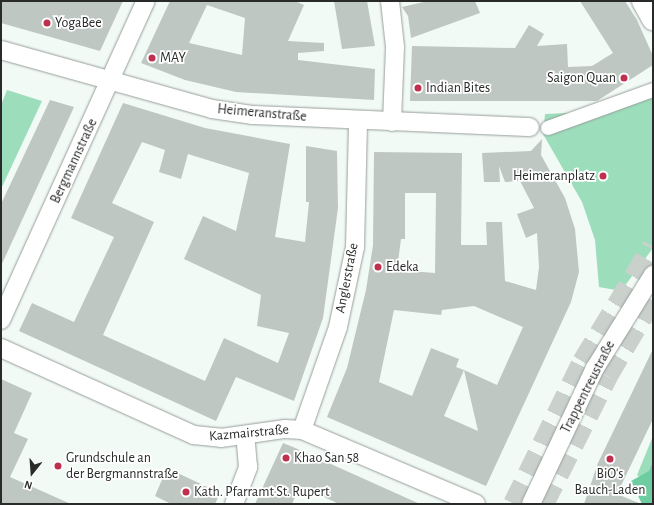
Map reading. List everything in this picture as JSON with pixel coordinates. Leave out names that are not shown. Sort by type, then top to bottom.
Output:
[{"type":"street","name":"Bergmannstraße","points":[[1,320],[146,1]]},
{"type":"street","points":[[390,1],[395,47],[392,122]]},
{"type":"street","points":[[643,1],[653,19]]},
{"type":"street","name":"Heimeranstraße","points":[[1,50],[212,109],[252,115],[530,127]]},
{"type":"street","points":[[548,128],[653,90]]},
{"type":"street","name":"Anglerstraße","points":[[302,430],[338,326],[355,247],[358,120]]},
{"type":"street","name":"Trappentreustraße","points":[[531,504],[595,368],[653,275]]},
{"type":"street","name":"Kazmairstraße","points":[[1,348],[194,435],[221,438],[302,430],[476,504]]},
{"type":"street","points":[[234,504],[248,467],[245,435]]},
{"type":"green space","points":[[7,90],[42,101],[1,189],[1,105]]},
{"type":"green space","name":"Heimeranplatz","points":[[653,95],[653,248],[621,291],[599,287],[595,240],[582,202],[543,134],[545,114],[611,111]]},
{"type":"green space","points":[[653,436],[653,487],[637,475]]},
{"type":"green space","points":[[653,462],[653,504],[642,504],[631,481],[649,471]]},
{"type":"building","points":[[1,1],[123,1],[100,51],[1,23]]},
{"type":"building","points":[[170,1],[295,1],[304,5],[288,41],[324,43],[324,51],[298,53],[298,60],[375,69],[374,100],[236,92],[185,80],[141,63]],"holes":[[[207,5],[245,18],[242,55],[189,43]]]},
{"type":"building","points":[[334,1],[367,1],[375,46],[342,49]]},
{"type":"building","points":[[428,1],[475,1],[480,13],[411,38],[408,16],[402,7]]},
{"type":"building","points":[[580,1],[625,1],[637,20],[653,56],[653,65],[597,101],[410,101],[412,46],[515,48],[529,25],[544,34],[537,46],[567,44],[568,67],[592,66],[613,53]]},
{"type":"building","points":[[50,100],[74,107],[1,266],[1,204]]},
{"type":"building","points":[[123,103],[205,128],[290,144],[275,237],[305,242],[309,202],[306,202],[306,146],[337,151],[338,208],[323,318],[294,401],[236,377],[216,421],[19,331],[32,303],[74,322],[114,237],[71,218]],"holes":[[[142,142],[165,150],[159,172],[181,179],[188,154],[249,173],[236,231],[203,216],[184,259],[261,295],[257,326],[289,333],[278,363],[224,338],[205,381],[103,335],[154,222],[112,203]]]},
{"type":"building","points":[[542,139],[541,155],[565,198],[575,229],[579,272],[571,302],[486,486],[327,417],[347,368],[366,290],[373,245],[374,152],[462,153],[461,245],[487,245],[486,222],[502,222],[505,281],[536,290],[539,267],[537,233],[526,238],[517,214],[534,208],[520,181],[505,182],[499,166],[500,182],[484,182],[482,153],[531,151]],"holes":[[[405,193],[436,193],[435,273],[397,270],[401,239],[405,239]],[[474,306],[523,327],[497,385],[456,367],[459,359],[431,348],[412,396],[379,382],[394,310],[441,315],[442,310]],[[464,370],[478,431],[444,416]]]},
{"type":"building","points":[[653,349],[653,419],[617,494],[641,504],[584,504],[598,463]]},
{"type":"building","points":[[1,379],[32,393],[14,433],[28,439],[10,477],[71,504],[1,504]]},
{"type":"building","points":[[283,443],[420,504],[339,504],[300,486],[292,504],[255,504]]},
{"type":"building","points":[[167,468],[220,493],[215,504],[171,504],[155,496]]},
{"type":"tunnel","points":[[514,504],[583,362],[653,247]]},
{"type":"tunnel","points":[[543,504],[607,376],[653,298]]},
{"type":"place","name":"YogaBee","points":[[47,23]]},
{"type":"place","name":"MAY","points":[[152,58]]},
{"type":"place","name":"Saigon Quan","points":[[624,78]]},
{"type":"place","name":"Indian Bites","points":[[418,88]]},
{"type":"place","name":"Heimeranplatz","points":[[603,176]]},
{"type":"place","name":"Edeka","points":[[378,267]]},
{"type":"place","name":"Khao San 58","points":[[286,458]]},
{"type":"place","name":"BiO's Bauch-Laden","points":[[610,459]]},
{"type":"place","name":"Grundschule an der Bergmannstraße","points":[[58,466]]},
{"type":"place","name":"Kath. Pfarramt St. Rupert","points":[[186,492]]}]
